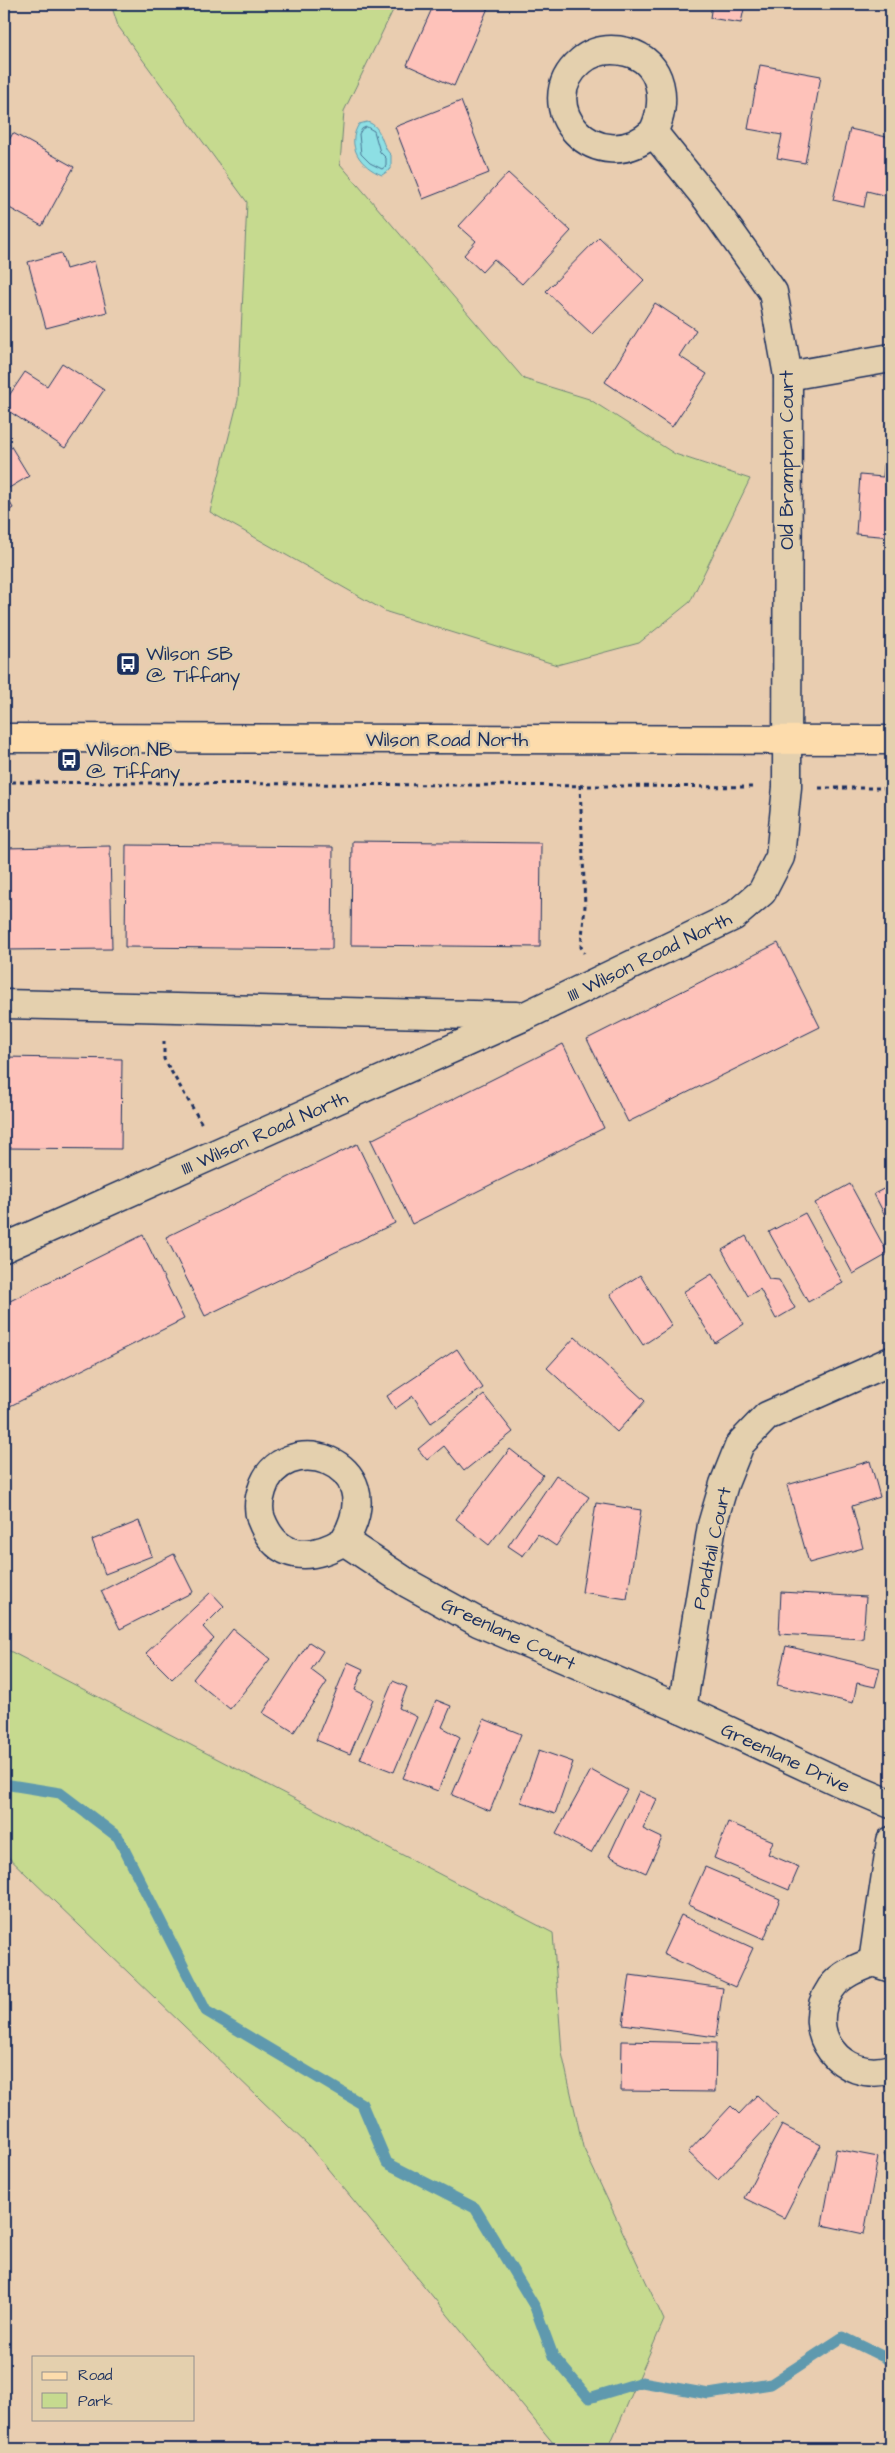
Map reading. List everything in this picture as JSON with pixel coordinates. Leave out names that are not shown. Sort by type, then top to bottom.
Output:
[{"type":"main road","name":"Wilson Road North","points":[[4,738],[891,740]]},
{"type":"street","name":"Old Brampton Court","points":[[653,132],[706,199],[774,292],[788,376],[786,740]]},
{"type":"street","points":[[788,376],[891,358]]},
{"type":"street","name":"1111 Wilson Road North","points":[[4,1248],[525,1016],[734,916],[762,892],[780,857],[787,788],[786,740]]},
{"type":"street","name":"1111 Wilson Road North","points":[[4,1004],[525,1016]]},
{"type":"street","name":"Pondtail Court","points":[[682,1709],[712,1525],[724,1484],[740,1444],[767,1416],[891,1361]]},
{"type":"street","name":"Greenlane Court","points":[[344,1541],[409,1584],[478,1622],[682,1709]]},
{"type":"street","name":"Greenlane Drive","points":[[682,1709],[891,1804]]},
{"type":"street","points":[[891,1841],[882,1965],[843,1976],[831,1988],[823,2003],[820,2021],[824,2038],[832,2053],[846,2065],[862,2072],[880,2073],[891,2069]]},
{"type":"path","points":[[4,782],[891,788]]},
{"type":"path","points":[[580,785],[585,906],[581,947],[600,979]]},
{"type":"path","points":[[164,1008],[164,1059],[219,1152]]},
{"type":"green space","points":[[111,4],[396,4],[344,111],[340,164],[524,379],[589,399],[675,454],[750,479],[690,602],[639,643],[557,665],[387,612],[210,512],[238,400],[247,202],[118,26]]},
{"type":"green space","points":[[4,1648],[553,1933],[562,2053],[583,2147],[664,2320],[608,2449],[558,2449],[309,2146],[4,1853]]},
{"type":"water","points":[[367,122],[376,127],[387,151],[391,155],[391,169],[382,175],[362,161],[357,155],[355,148],[355,132],[359,124]]},
{"type":"building","points":[[434,4],[478,4],[488,8],[454,86],[407,65]]},
{"type":"building","points":[[712,4],[745,4],[741,23],[710,18]]},
{"type":"building","points":[[760,65],[821,76],[805,163],[777,158],[782,135],[748,129]]},
{"type":"building","points":[[461,101],[489,173],[423,199],[395,127]]},
{"type":"building","points":[[850,129],[891,138],[891,197],[867,191],[864,207],[833,200]]},
{"type":"building","points":[[13,133],[74,167],[42,226],[4,205],[4,149]]},
{"type":"building","points":[[508,173],[571,231],[522,284],[494,259],[482,272],[464,255],[476,241],[459,226]]},
{"type":"building","points":[[599,237],[644,280],[592,334],[546,291]]},
{"type":"building","points":[[61,253],[66,269],[94,261],[107,312],[46,328],[28,262]]},
{"type":"building","points":[[655,303],[696,330],[679,356],[707,374],[672,427],[605,382]]},
{"type":"building","points":[[62,363],[104,390],[65,448],[4,408],[4,403],[25,372],[47,386]]},
{"type":"building","points":[[4,435],[29,476],[4,491]]},
{"type":"building","points":[[886,447],[891,447],[891,537],[856,534],[860,475],[883,477]]},
{"type":"building","points":[[4,492],[13,508],[4,514]]},
{"type":"building","points":[[352,841],[541,843],[540,947],[351,945]]},
{"type":"building","points":[[126,845],[333,847],[332,949],[125,947]]},
{"type":"building","points":[[110,846],[112,949],[4,950],[4,848]]},
{"type":"building","points":[[778,943],[820,1027],[628,1122],[587,1039]]},
{"type":"building","points":[[563,1044],[604,1128],[412,1224],[371,1140]]},
{"type":"building","points":[[4,1057],[122,1059],[121,1149],[4,1148]]},
{"type":"building","points":[[357,1144],[395,1223],[205,1316],[166,1237]]},
{"type":"building","points":[[850,1184],[888,1254],[853,1274],[815,1203]]},
{"type":"building","points":[[891,1185],[891,1227],[874,1194]]},
{"type":"building","points":[[805,1213],[843,1283],[808,1302],[769,1232]]},
{"type":"building","points":[[143,1235],[184,1319],[4,1409],[4,1304]]},
{"type":"building","points":[[746,1236],[769,1279],[779,1280],[795,1308],[776,1319],[760,1289],[748,1296],[722,1250]]},
{"type":"building","points":[[712,1274],[744,1324],[715,1343],[683,1292]]},
{"type":"building","points":[[640,1275],[672,1326],[643,1345],[610,1294]]},
{"type":"building","points":[[575,1337],[645,1401],[617,1432],[547,1368]]},
{"type":"building","points":[[457,1349],[483,1388],[431,1423],[413,1396],[395,1409],[387,1396]]},
{"type":"building","points":[[484,1395],[513,1432],[464,1471],[444,1446],[427,1460],[418,1449]]},
{"type":"building","points":[[510,1449],[543,1475],[489,1545],[456,1519]]},
{"type":"building","points":[[870,1461],[880,1497],[852,1506],[863,1548],[809,1563],[787,1485]]},
{"type":"building","points":[[556,1475],[589,1497],[556,1546],[538,1534],[523,1556],[508,1546]]},
{"type":"building","points":[[596,1503],[641,1510],[627,1599],[582,1592]]},
{"type":"building","points":[[139,1521],[152,1556],[105,1574],[92,1540]]},
{"type":"building","points":[[174,1554],[193,1592],[120,1629],[101,1591]]},
{"type":"building","points":[[211,1592],[224,1606],[203,1627],[214,1639],[172,1679],[146,1653]]},
{"type":"building","points":[[781,1592],[866,1597],[863,1639],[779,1634]]},
{"type":"building","points":[[233,1629],[270,1659],[230,1709],[193,1679]]},
{"type":"building","points":[[309,1642],[323,1651],[311,1670],[327,1682],[294,1732],[263,1713]]},
{"type":"building","points":[[786,1646],[880,1668],[875,1687],[857,1683],[853,1703],[777,1685]]},
{"type":"building","points":[[348,1662],[363,1669],[355,1690],[373,1699],[350,1754],[316,1740]]},
{"type":"building","points":[[393,1681],[407,1687],[399,1708],[417,1717],[394,1772],[360,1759]]},
{"type":"building","points":[[436,1700],[451,1706],[442,1727],[460,1737],[438,1791],[403,1778]]},
{"type":"building","points":[[484,1719],[521,1734],[490,1811],[452,1795]]},
{"type":"building","points":[[539,1750],[573,1762],[555,1814],[521,1802]]},
{"type":"building","points":[[591,1770],[627,1790],[591,1853],[556,1834]]},
{"type":"building","points":[[639,1791],[657,1799],[643,1829],[662,1838],[646,1873],[609,1856]]},
{"type":"building","points":[[728,1822],[773,1841],[768,1854],[799,1867],[789,1890],[714,1858]]},
{"type":"building","points":[[705,1867],[780,1899],[764,1939],[688,1905]]},
{"type":"building","points":[[681,1915],[753,1948],[735,1987],[663,1954]]},
{"type":"building","points":[[630,1975],[723,1988],[716,2037],[623,2024]]},
{"type":"building","points":[[622,2041],[716,2043],[715,2092],[621,2091]]},
{"type":"building","points":[[757,2095],[778,2115],[718,2180],[688,2152],[731,2106],[739,2114]]},
{"type":"building","points":[[782,2125],[821,2145],[784,2218],[744,2198]]},
{"type":"building","points":[[836,2149],[878,2157],[864,2234],[822,2225]]},
{"type":"building","points":[[891,2151],[891,2170],[884,2154]]},
{"type":"waterway","points":[[4,1784],[60,1793],[118,1837],[206,2011],[362,2104],[387,2163],[475,2208],[535,2307],[553,2356],[589,2398],[642,2382],[709,2394],[771,2384],[843,2337],[886,2358],[891,2363]]},
{"type":"place","name":"Wilson SB @ Tiffany","points":[[128,664]]},
{"type":"place","name":"Wilson NB @ Tiffany","points":[[69,760]]}]
